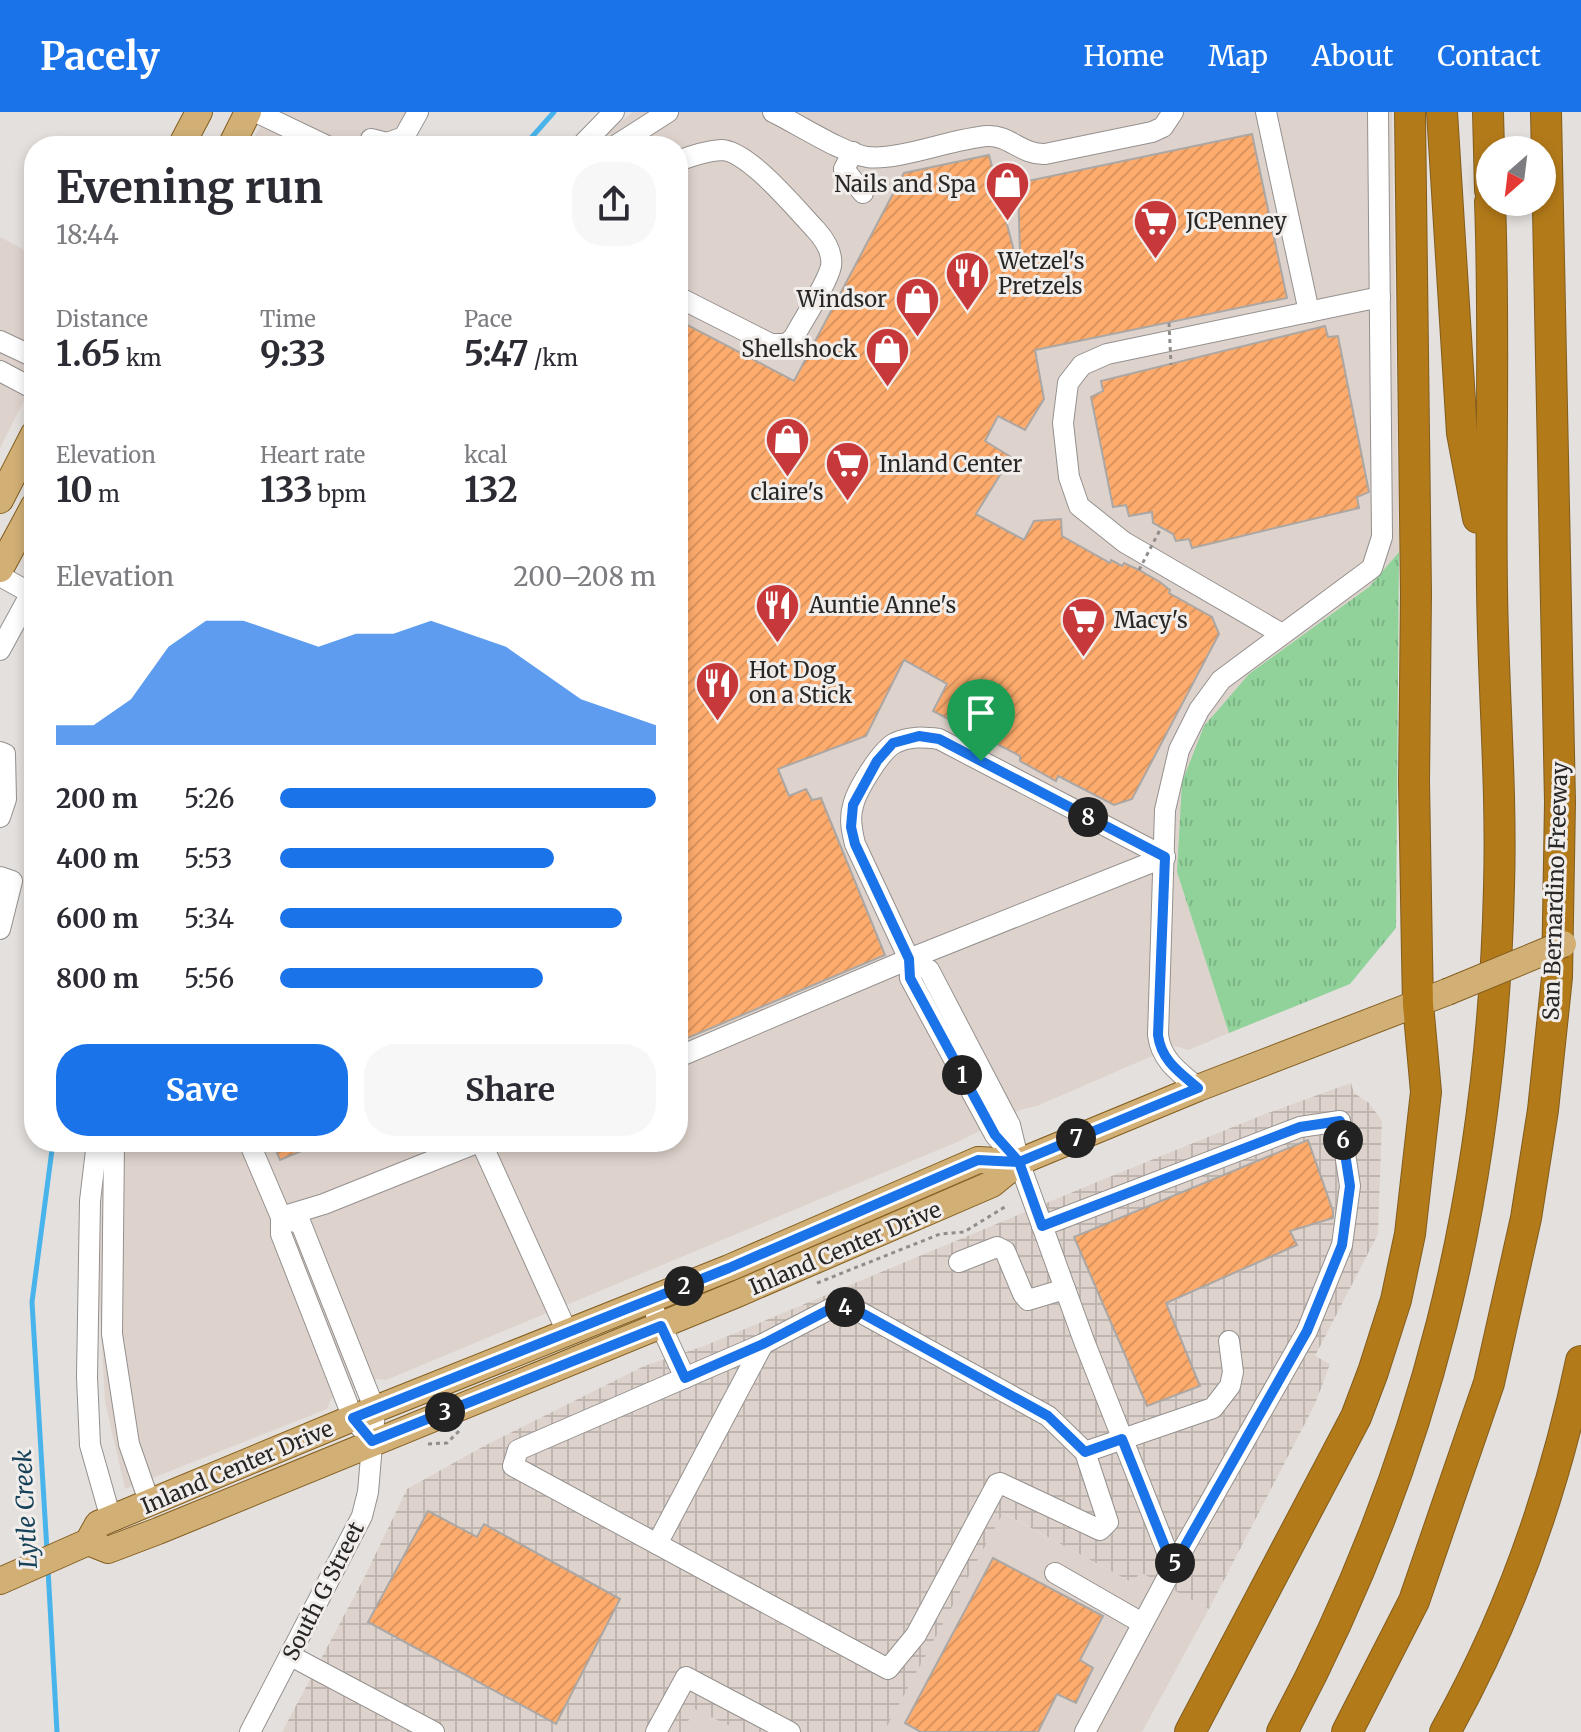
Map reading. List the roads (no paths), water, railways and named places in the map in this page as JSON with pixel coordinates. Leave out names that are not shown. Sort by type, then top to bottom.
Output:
[{"type":"highway","points":[[1190,1732],[1356,1417],[1396,1300],[1410,1234],[1426,1092],[1418,1004],[1414,782],[1416,594],[1410,112]]},
{"type":"highway","points":[[1442,112],[1462,433],[1492,591]]},
{"type":"highway","points":[[1488,112],[1489,136]]},
{"type":"highway","name":"San Bernardino Freeway","points":[[1347,1732],[1414,1601],[1489,1383],[1526,1218],[1543,1110],[1557,977],[1560,802],[1546,112]]},
{"type":"highway","points":[[1282,1732],[1360,1573],[1430,1371],[1455,1275],[1486,1098],[1499,884],[1492,591],[1490,216]]},
{"type":"highway","points":[[1560,802],[1581,721]]},
{"type":"highway","points":[[1445,1732],[1510,1601],[1531,1546],[1581,1361]]},
{"type":"highway","points":[[1208,1732],[1329,1491],[1339,1451]]},
{"type":"highway","points":[[1428,1732],[1481,1632],[1526,1525],[1551,1475]]},
{"type":"main road","points":[[186,136],[199,112]]},
{"type":"main road","points":[[236,136],[248,112]]},
{"type":"main road","points":[[0,500],[24,453]]},
{"type":"main road","points":[[0,569],[24,539]]},
{"type":"main road","name":"Inland Center Drive","points":[[88,1542],[108,1550],[661,1326],[992,1184],[1019,1162],[1581,937]]},
{"type":"main road","name":"Inland Center Drive","points":[[0,1581],[88,1542],[98,1524],[568,1334],[978,1160],[1019,1162]]},
{"type":"street","points":[[256,112],[283,136]]},
{"type":"street","points":[[405,136],[418,112]]},
{"type":"street","points":[[591,136],[614,112]]},
{"type":"street","points":[[631,136],[668,112]]},
{"type":"street","points":[[773,112],[853,152],[878,157],[988,136],[1007,141],[1033,155],[1045,154],[1152,132],[1163,127],[1173,112]]},
{"type":"street","points":[[1266,112],[1309,312]]},
{"type":"street","points":[[1198,1088],[1165,1059],[1158,1035],[1165,810],[1179,750],[1199,710],[1221,680],[1372,568],[1382,537],[1378,112]]},
{"type":"street","points":[[688,159],[723,150],[736,154],[825,239],[831,254],[831,268],[794,337],[787,344],[771,344],[688,302]]},
{"type":"street","points":[[853,152],[844,169],[863,193]]},
{"type":"street","points":[[1282,634],[1124,542],[1079,506],[1069,477],[1063,423],[1068,383],[1082,365],[1107,354],[1380,297]]},
{"type":"street","points":[[0,341],[24,352]]},
{"type":"street","points":[[0,371],[24,384]]},
{"type":"street","points":[[0,576],[24,590]]},
{"type":"street","points":[[0,650],[24,608]]},
{"type":"street","points":[[1165,857],[939,739],[919,736],[893,743],[877,761],[853,805],[851,827],[855,844],[909,959],[910,978],[995,1135],[1019,1162],[1173,1567]]},
{"type":"street","points":[[0,752],[5,754],[6,799],[0,817]]},
{"type":"street","points":[[688,1053],[909,959],[1165,857]]},
{"type":"street","points":[[0,877],[12,881],[0,929]]},
{"type":"street","points":[[1042,1226],[1300,1127],[1340,1121],[1350,1186],[1342,1245],[1307,1331],[1173,1567],[1085,1732]]},
{"type":"street","points":[[96,1152],[90,1201],[87,1377],[90,1445],[111,1519]]},
{"type":"street","points":[[114,1152],[112,1334],[129,1444],[150,1504]]},
{"type":"street","points":[[253,1152],[281,1217],[301,1224],[372,1441]]},
{"type":"street","points":[[281,1217],[324,1204],[455,1152]]},
{"type":"street","points":[[485,1152],[568,1334]]},
{"type":"street","points":[[959,1262],[997,1247],[1005,1251],[1028,1300],[1065,1289]]},
{"type":"street","points":[[650,1300],[685,1378]]},
{"type":"street","points":[[849,1306],[1048,1416],[1085,1452],[1108,1522],[1100,1530],[997,1484],[916,1635],[888,1669],[513,1466],[518,1450],[763,1344],[832,1308],[849,1306]]},
{"type":"street","points":[[1085,1452],[1213,1408],[1230,1386],[1233,1372],[1229,1341]]},
{"type":"street","points":[[657,1544],[763,1344]]},
{"type":"street","name":"South G Street","points":[[250,1732],[362,1516],[368,1492],[372,1441]]},
{"type":"street","points":[[1055,1573],[1142,1623]]},
{"type":"street","points":[[291,1656],[434,1732]]},
{"type":"street","points":[[656,1732],[686,1677],[790,1732]]},
{"type":"waterway","name":"Lytle Creek","points":[[533,136],[554,112]]},
{"type":"waterway","name":"Lytle Creek","points":[[47,1551],[32,1302],[52,1152]]},
{"type":"waterway","name":"Lytle Creek","points":[[48,1569],[57,1732]]},
{"type":"place","name":"Nails and Spa","points":[[1007,223]]},
{"type":"place","name":"JCPenney","points":[[1155,260]]},
{"type":"place","name":"Wetzel's Pretzels","points":[[967,313]]},
{"type":"place","name":"Windsor","points":[[918,338]]},
{"type":"place","name":"Shellshock","points":[[888,388]]},
{"type":"place","name":"claire's","points":[[787,478]]},
{"type":"place","name":"Inland Center","points":[[848,503]]},
{"type":"place","name":"Auntie Anne's","points":[[778,644]]},
{"type":"place","name":"Macy's","points":[[1083,659]]},
{"type":"place","name":"Hot Dog on a Stick","points":[[718,722]]}]
